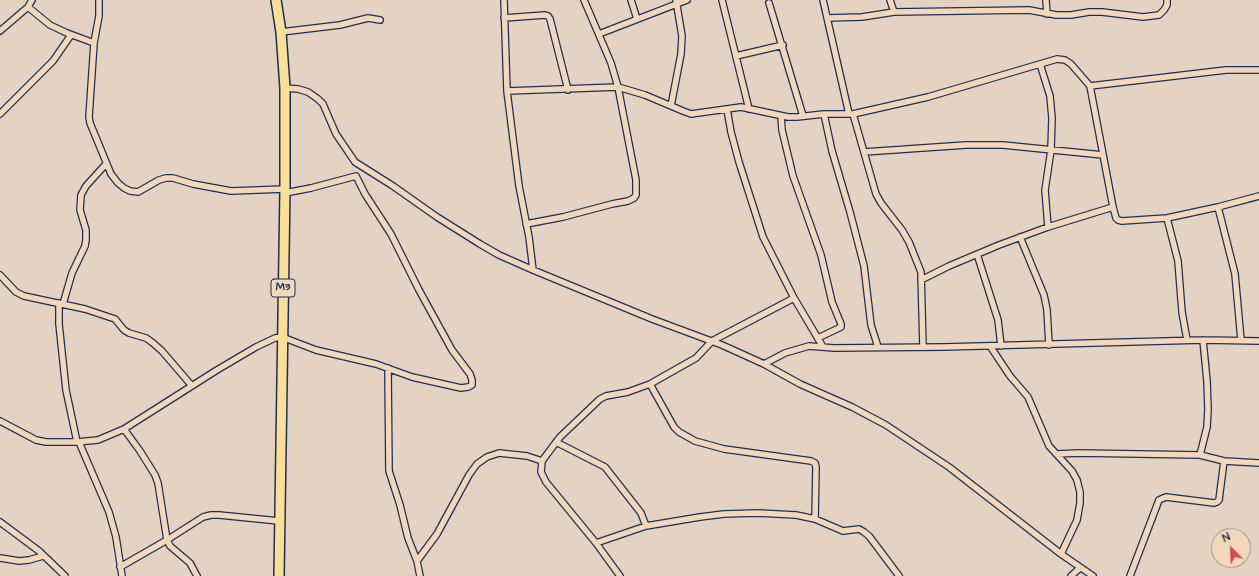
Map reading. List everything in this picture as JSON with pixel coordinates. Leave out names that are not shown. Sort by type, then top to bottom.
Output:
[{"type":"main road","name":"M3","points":[[276,0],[281,32],[285,88],[285,191],[278,576]]},
{"type":"street","points":[[0,31],[28,7],[32,0]]},
{"type":"street","points":[[99,0],[99,16],[94,43],[89,117],[111,174],[118,183],[130,191],[134,193],[138,192],[166,178],[173,178],[193,184],[231,191],[285,191],[311,188],[356,176],[366,170]]},
{"type":"street","points":[[504,0],[507,91],[519,186],[529,237],[533,270]]},
{"type":"street","points":[[526,224],[564,217],[628,201],[636,195],[636,180],[618,87],[611,63],[584,0]]},
{"type":"street","points":[[631,0],[637,19]]},
{"type":"street","points":[[599,34],[677,1],[687,0]]},
{"type":"street","points":[[722,0],[749,108]]},
{"type":"street","points":[[823,0],[851,114],[876,194],[881,203],[902,230],[919,265],[921,272],[923,347]]},
{"type":"street","points":[[890,0],[894,12]]},
{"type":"street","points":[[1046,0],[1047,14]]},
{"type":"street","points":[[827,18],[862,17],[894,12],[1029,10],[1056,15],[1102,12],[1143,16],[1158,15],[1164,10],[1167,5],[1167,0]]},
{"type":"street","points":[[671,106],[681,54],[682,36],[677,1]]},
{"type":"street","points":[[769,3],[783,45],[803,116]]},
{"type":"street","points":[[28,7],[50,25],[71,35],[94,43]]},
{"type":"street","points":[[504,18],[548,16],[568,90]]},
{"type":"street","points":[[281,32],[340,25],[368,18],[380,20]]},
{"type":"street","points":[[0,114],[53,61],[64,48],[71,35]]},
{"type":"street","points":[[736,56],[783,45]]},
{"type":"street","points":[[507,91],[618,87],[645,95],[691,114],[741,107],[788,117],[824,114],[851,114],[928,97],[1057,59],[1065,60],[1071,64],[1090,86],[1116,218],[1122,221],[1166,218],[1218,207],[1259,196]]},
{"type":"street","points":[[1040,64],[1050,96],[1052,118],[1051,150],[1045,190],[1048,227]]},
{"type":"street","points":[[1090,86],[1226,70],[1259,70]]},
{"type":"street","points":[[285,88],[298,89],[308,92],[323,104],[336,134],[355,162],[480,244],[499,255],[533,270],[652,319],[712,341],[764,364],[800,384],[852,407],[886,425],[949,467],[1061,554],[1093,576]]},
{"type":"street","points":[[728,109],[731,132],[758,224],[794,298],[823,347]]},
{"type":"street","points":[[824,114],[832,152],[864,266],[872,325],[878,347]]},
{"type":"street","points":[[781,116],[782,130],[793,176],[821,255],[832,302],[841,324],[841,327],[818,338]]},
{"type":"street","points":[[864,152],[973,145],[1003,145],[1103,155]]},
{"type":"street","points":[[106,164],[86,186],[81,195],[80,210],[86,230],[85,246],[72,272],[61,303],[59,324],[66,390],[78,442],[109,512],[116,537],[122,576]]},
{"type":"street","points":[[0,421],[41,441],[56,443],[98,440],[124,429],[256,347],[275,338],[282,337],[316,350],[376,364],[412,377],[460,388],[472,385],[470,374],[449,343],[419,290],[391,234],[365,194],[356,176]]},
{"type":"street","points":[[921,280],[948,266],[1020,237],[1113,207]]},
{"type":"street","points":[[1218,207],[1235,274],[1241,340]]},
{"type":"street","points":[[1166,218],[1178,261],[1182,312],[1187,340]]},
{"type":"street","points":[[1020,237],[1044,295],[1050,345]]},
{"type":"street","points":[[977,254],[998,320],[1001,346]]},
{"type":"street","points":[[0,275],[16,292],[24,296],[61,303],[115,319],[124,330],[146,338],[162,351],[192,386]]},
{"type":"street","points":[[620,576],[596,543],[546,482],[541,472],[542,461],[556,442],[600,399],[606,396],[628,392],[650,384],[696,358],[712,341],[794,298]]},
{"type":"street","points":[[764,364],[785,353],[809,346],[1001,346],[1187,340],[1259,340]]},
{"type":"street","points":[[1200,455],[1207,427],[1208,409],[1203,340]]},
{"type":"street","points":[[990,346],[1010,376],[1028,397],[1049,446],[1072,471],[1077,480],[1080,492],[1077,520],[1061,554]]},
{"type":"street","points":[[388,368],[389,471],[400,505],[408,538],[417,561],[420,576]]},
{"type":"street","points":[[650,384],[674,427],[679,432],[695,441],[724,449],[811,461],[815,463],[815,519]]},
{"type":"street","points":[[124,429],[155,475],[158,483],[167,540],[170,546],[190,563],[197,576]]},
{"type":"street","points":[[556,442],[606,467],[641,513],[646,526]]},
{"type":"street","points":[[417,561],[437,534],[469,475],[477,464],[487,457],[499,453],[527,456],[542,461]]},
{"type":"street","points":[[1057,454],[1200,455],[1224,461],[1259,462]]},
{"type":"street","points":[[1130,576],[1159,500],[1166,497],[1214,503],[1217,502],[1219,500],[1224,461]]},
{"type":"street","points":[[596,543],[646,526],[724,514],[758,513],[796,515],[815,519],[843,531],[859,529],[869,536],[899,576]]},
{"type":"street","points":[[120,567],[203,517],[211,515],[279,521]]},
{"type":"street","points":[[0,522],[43,556],[65,576]]},
{"type":"street","points":[[0,558],[19,561],[43,556]]},
{"type":"street","points":[[1071,576],[1080,568]]}]
